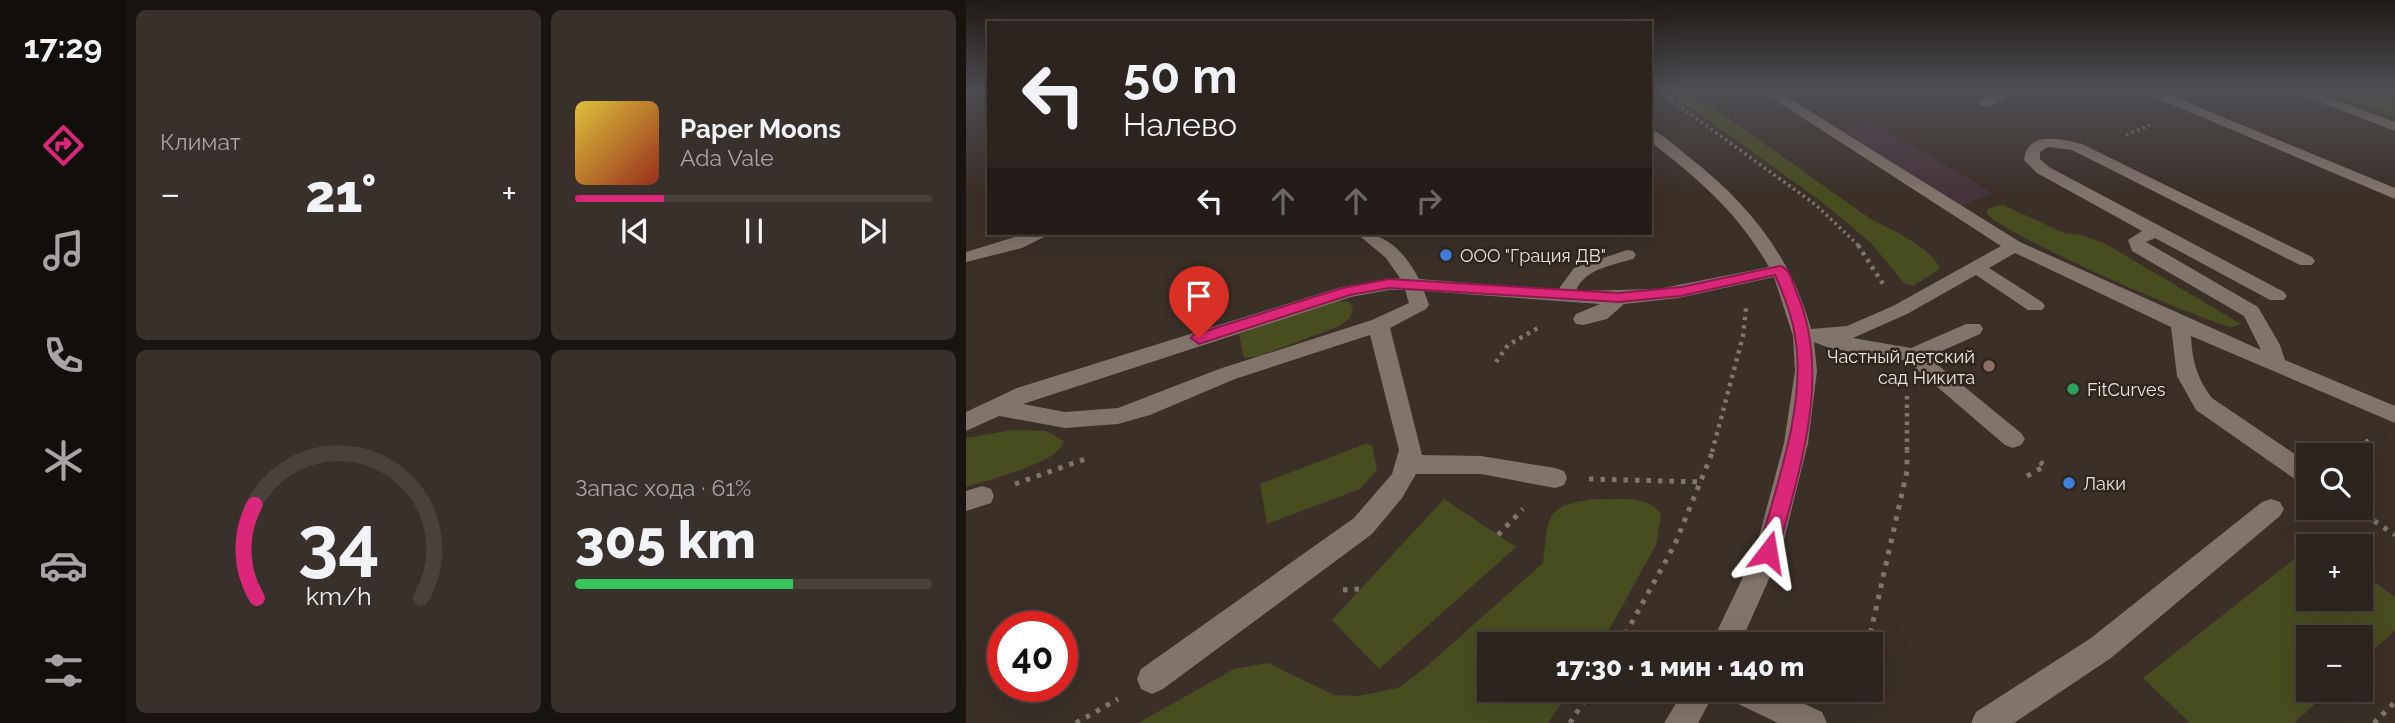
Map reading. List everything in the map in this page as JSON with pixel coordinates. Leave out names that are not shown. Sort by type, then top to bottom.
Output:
[{"type":"street","points":[[1820,124],[2014,246],[2181,324],[2275,361],[2395,415]]},
{"type":"street","points":[[2225,124],[2395,194]]},
{"type":"street","points":[[1652,136],[1716,186],[1755,228],[1780,270],[1794,302],[1803,337],[1806,371],[1790,468],[1768,552],[1731,632]]},
{"type":"street","points":[[2277,296],[2043,170],[2032,160],[2031,152],[2034,148],[2053,142],[2077,147],[2306,261]]},
{"type":"street","points":[[2155,231],[2137,240],[2135,244],[2251,312],[2270,345],[2275,361]]},
{"type":"street","points":[[966,257],[1016,244],[1038,235]]},
{"type":"street","points":[[994,407],[1065,420],[1118,416],[1216,378],[1378,325],[1412,311],[1419,305],[1414,284],[1387,246],[1368,235]]},
{"type":"street","points":[[1803,337],[1850,332],[1900,310],[2014,246]]},
{"type":"street","points":[[1565,297],[1568,282],[1574,274],[1627,255]]},
{"type":"street","points":[[1977,268],[2035,306]]},
{"type":"street","points":[[966,422],[1025,394],[1348,291],[1389,284],[1414,284],[1565,297],[1619,298],[1681,292],[1780,270]]},
{"type":"street","points":[[1583,319],[1600,314],[1619,298]]},
{"type":"street","points":[[2181,324],[2180,353],[2192,389],[2204,404],[2296,467]]},
{"type":"street","points":[[1152,680],[1363,526],[1388,497],[1409,464],[1411,450],[1384,356],[1378,325]]},
{"type":"street","points":[[1910,355],[1973,329]]},
{"type":"street","points":[[1803,337],[1910,355],[2012,439]]},
{"type":"street","points":[[1409,464],[1481,465],[1555,478]]},
{"type":"street","points":[[1987,723],[2101,648],[2271,509]]},
{"type":"street","points":[[1680,723],[1693,702]]},
{"type":"street","points":[[1768,702],[1811,723]]},
{"type":"path","points":[[1704,124],[1816,205],[1861,248],[1900,310]]},
{"type":"path","points":[[1627,632],[1682,533],[1704,482],[1724,423],[1747,315],[1739,279]]},
{"type":"path","points":[[1496,362],[1508,345],[1536,329],[1583,319]]},
{"type":"path","points":[[1871,632],[1907,471],[1910,355]]},
{"type":"path","points":[[974,498],[1085,459]]},
{"type":"path","points":[[1555,478],[1704,482]]},
{"type":"path","points":[[2373,520],[2395,535]]},
{"type":"path","points":[[1076,723],[1152,680]]},
{"type":"path","points":[[1570,723],[1583,702]]},
{"type":"path","points":[[2374,723],[2395,702]]},
{"type":"shaded area","points":[[1861,124],[1875,124],[1993,193],[1960,206],[1841,130]]},
{"type":"green space","points":[[1713,124],[1736,124],[1872,220],[1921,247],[1940,269],[1912,286],[1904,283],[1871,243],[1822,202]]},
{"type":"green space","points":[[2003,205],[2064,233],[2081,235],[2106,244],[2241,324],[2232,327],[2212,321],[2063,257],[2001,224],[1986,213],[1989,208]]},
{"type":"green space","points":[[1335,301],[1350,302],[1353,310],[1349,319],[1337,327],[1259,356],[1244,358],[1239,334]]},
{"type":"green space","points":[[1013,430],[1046,431],[1064,441],[1059,449],[1036,464],[966,487],[966,438]]},
{"type":"green space","points":[[1365,444],[1372,445],[1377,470],[1360,489],[1267,524],[1260,484]]},
{"type":"green space","points":[[1444,499],[1516,547],[1379,669],[1332,620]]},
{"type":"green space","points":[[1581,501],[1641,501],[1661,514],[1656,545],[1608,632],[1477,632],[1477,702],[1563,702],[1548,723],[1138,723],[1234,669],[1268,663],[1334,695],[1358,696],[1398,688],[1426,667],[1543,563],[1549,523],[1553,515],[1568,504]]},
{"type":"green space","points":[[2296,557],[2296,611],[2373,611],[2373,581],[2395,597],[2395,630],[2373,651],[2373,625],[2296,625],[2296,702],[2317,702],[2294,723],[2190,723],[2143,678]]},
{"type":"place","name":"ООО \"Грация ДВ\"","points":[[1446,255]]},
{"type":"place","name":"Частный детский сад Никита","points":[[1989,366]]},
{"type":"place","name":"FitCurves","points":[[2073,389]]},
{"type":"place","name":"Лаки","points":[[2069,483]]},
{"type":"route","points":[[1199,338],[1348,291],[1389,284],[1565,297],[1619,298],[1681,292],[1780,270],[1794,302],[1803,337],[1806,371],[1796,443],[1768,552]]}]
